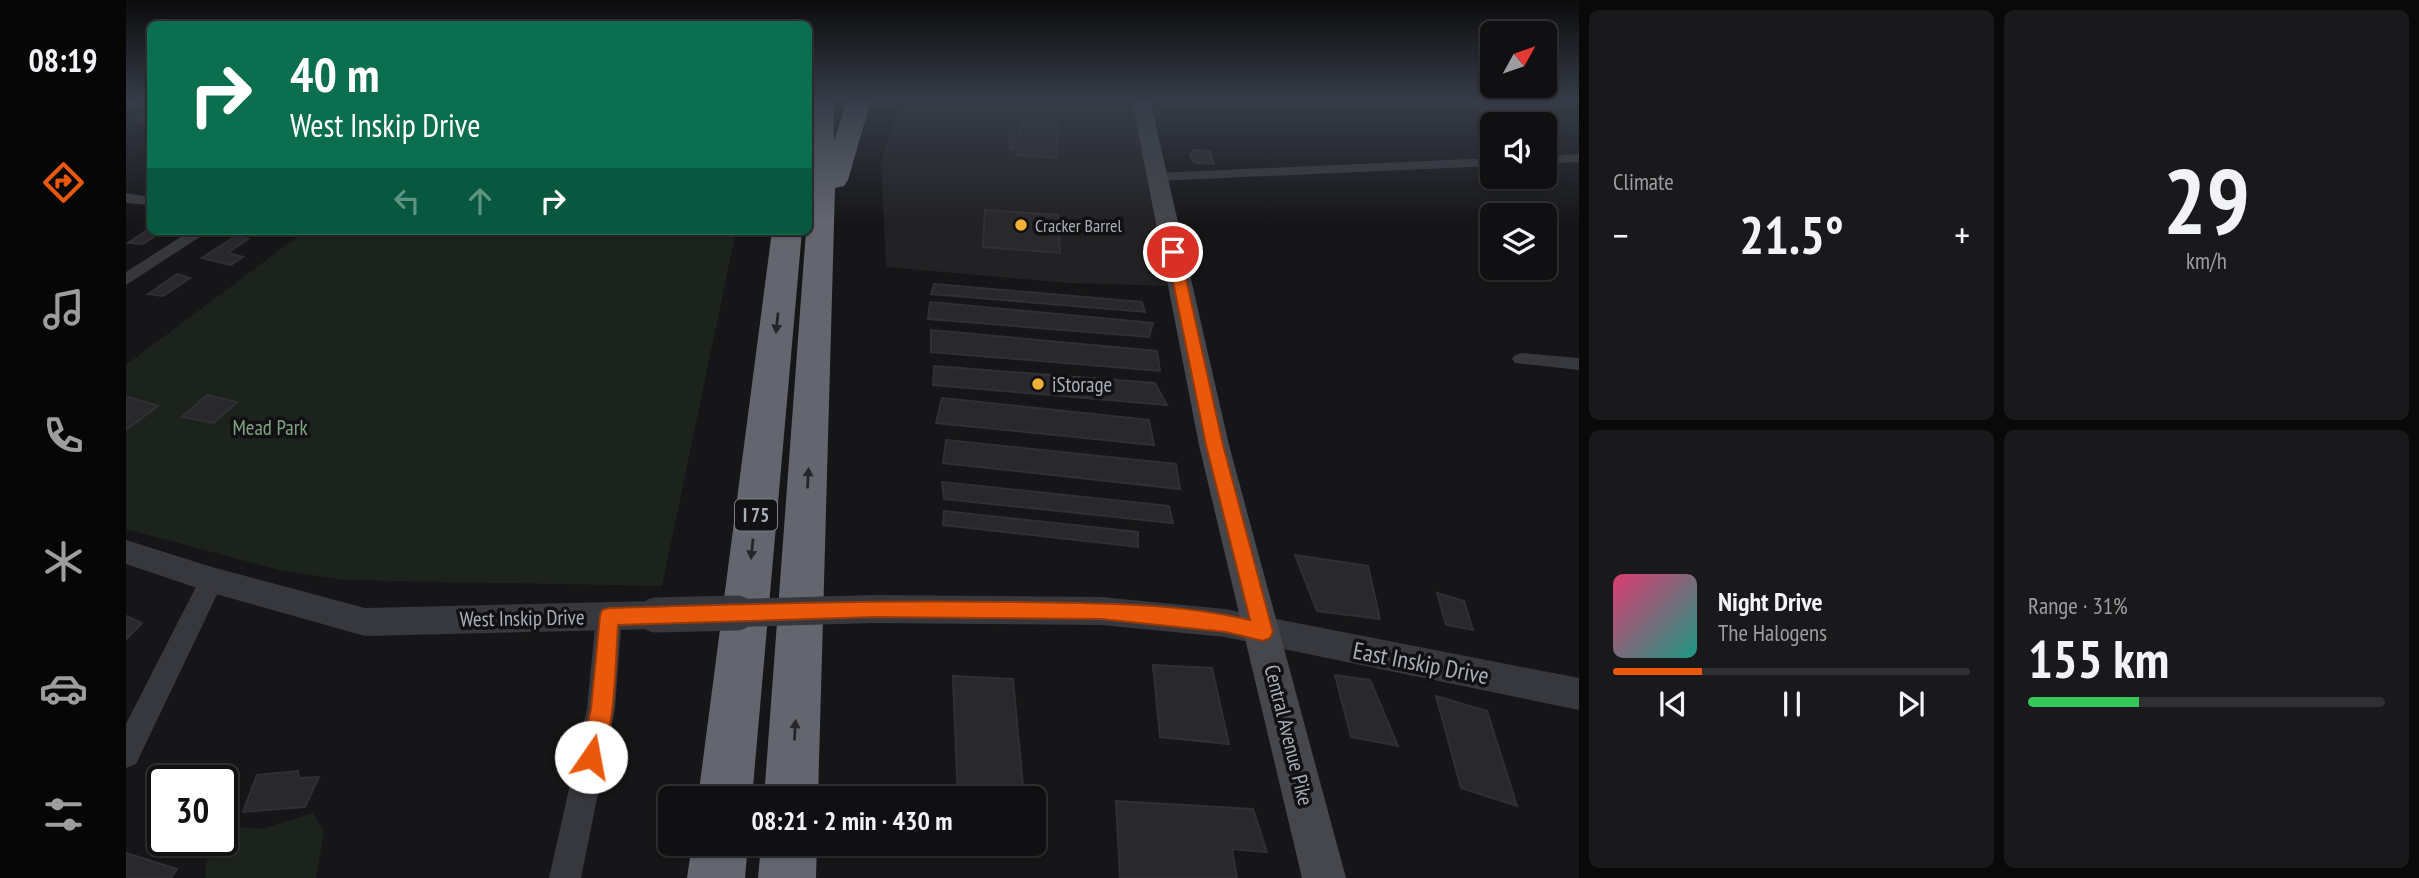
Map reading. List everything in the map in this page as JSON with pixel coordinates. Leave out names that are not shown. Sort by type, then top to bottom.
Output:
[{"type":"highway","points":[[812,200],[840,141]]},
{"type":"highway","name":"I 75","points":[[726,786],[793,240]]},
{"type":"highway","name":"I 75","points":[[791,786],[793,240]]},
{"type":"highway","points":[[716,878],[719,856]]},
{"type":"highway","points":[[787,878],[788,856]]},
{"type":"main road","name":"Central Avenue Pike","points":[[1150,141],[1214,445],[1324,878]]},
{"type":"street","points":[[1557,159],[1579,158]]},
{"type":"street","points":[[1159,182],[1480,163]]},
{"type":"street","points":[[1457,164],[1469,174]]},
{"type":"street","points":[[1557,170],[1579,169]]},
{"type":"street","points":[[1159,182],[1480,174]]},
{"type":"street","points":[[126,198],[147,201]]},
{"type":"street","points":[[126,280],[195,235]]},
{"type":"street","points":[[1522,359],[1579,364]]},
{"type":"street","name":"West Inskip Drive","points":[[126,552],[212,580],[365,622],[874,608],[1101,611],[1226,623],[1263,632]]},
{"type":"street","points":[[126,754],[212,580]]},
{"type":"street","points":[[565,878],[601,709],[609,616]]},
{"type":"street","name":"East Inskip Drive","points":[[1263,632],[1579,694]]},
{"type":"shaded area","points":[[888,141],[1143,141],[1173,286],[1068,283],[886,267],[881,161]]},
{"type":"green space","name":"Mead Park","points":[[300,235],[735,235],[662,586],[344,580],[279,570],[126,529],[126,365]]},
{"type":"green space","points":[[313,813],[324,832],[316,878],[205,878],[207,856],[238,856],[238,827],[261,829]]},
{"type":"building","points":[[1009,141],[1057,141],[1057,158],[1016,155],[1017,150],[1010,149],[1012,142]]},
{"type":"building","points":[[1193,150],[1210,151],[1214,164],[1192,160],[1190,154],[1194,154]]},
{"type":"building","name":"Cracker Barrel","points":[[985,210],[1058,215],[1060,253],[983,247]]},
{"type":"building","points":[[147,230],[147,235],[157,235],[143,244],[128,243]]},
{"type":"building","points":[[237,235],[248,239],[228,253],[243,257],[231,265],[202,258]]},
{"type":"building","points":[[177,274],[190,278],[163,296],[148,294]]},
{"type":"building","points":[[934,284],[1142,302],[1145,312],[931,294]]},
{"type":"building","points":[[930,302],[1153,323],[1149,337],[928,319]]},
{"type":"building","points":[[931,330],[1157,351],[1160,371],[931,352]]},
{"type":"building","points":[[934,366],[1155,383],[1167,405],[933,385]]},
{"type":"building","points":[[207,395],[237,402],[214,423],[182,417]]},
{"type":"building","points":[[126,398],[158,406],[126,430]]},
{"type":"building","points":[[942,398],[1149,420],[1154,445],[936,423]]},
{"type":"building","points":[[946,440],[1176,464],[1180,489],[943,463]]},
{"type":"building","points":[[942,482],[1169,506],[1173,523],[944,499]]},
{"type":"building","points":[[944,511],[1138,532],[1138,547],[943,525]]},
{"type":"building","points":[[1295,555],[1368,566],[1380,619],[1317,611]]},
{"type":"building","points":[[1437,593],[1464,601],[1473,630],[1446,625]]},
{"type":"building","points":[[126,616],[142,623],[126,639]]},
{"type":"building","points":[[1153,665],[1212,668],[1229,744],[1160,737]]},
{"type":"building","points":[[1335,675],[1370,680],[1398,746],[1351,737]]},
{"type":"building","points":[[953,676],[1013,679],[1023,786],[958,786]]},
{"type":"building","points":[[1436,696],[1487,711],[1517,806],[1461,788]]},
{"type":"building","points":[[298,771],[299,778],[319,777],[305,807],[243,812],[257,775]]},
{"type":"building","points":[[1116,801],[1253,809],[1267,852],[1232,849],[1237,878],[1120,878]]},
{"type":"building","points":[[126,853],[177,869],[171,878],[126,878]]},
{"type":"place","name":"Cracker Barrel","points":[[1021,225]]},
{"type":"place","name":"iStorage","points":[[1038,384]]},
{"type":"route","points":[[591,757],[601,709],[609,616],[874,608],[1101,611],[1226,623],[1263,632],[1214,445],[1173,252]]}]
